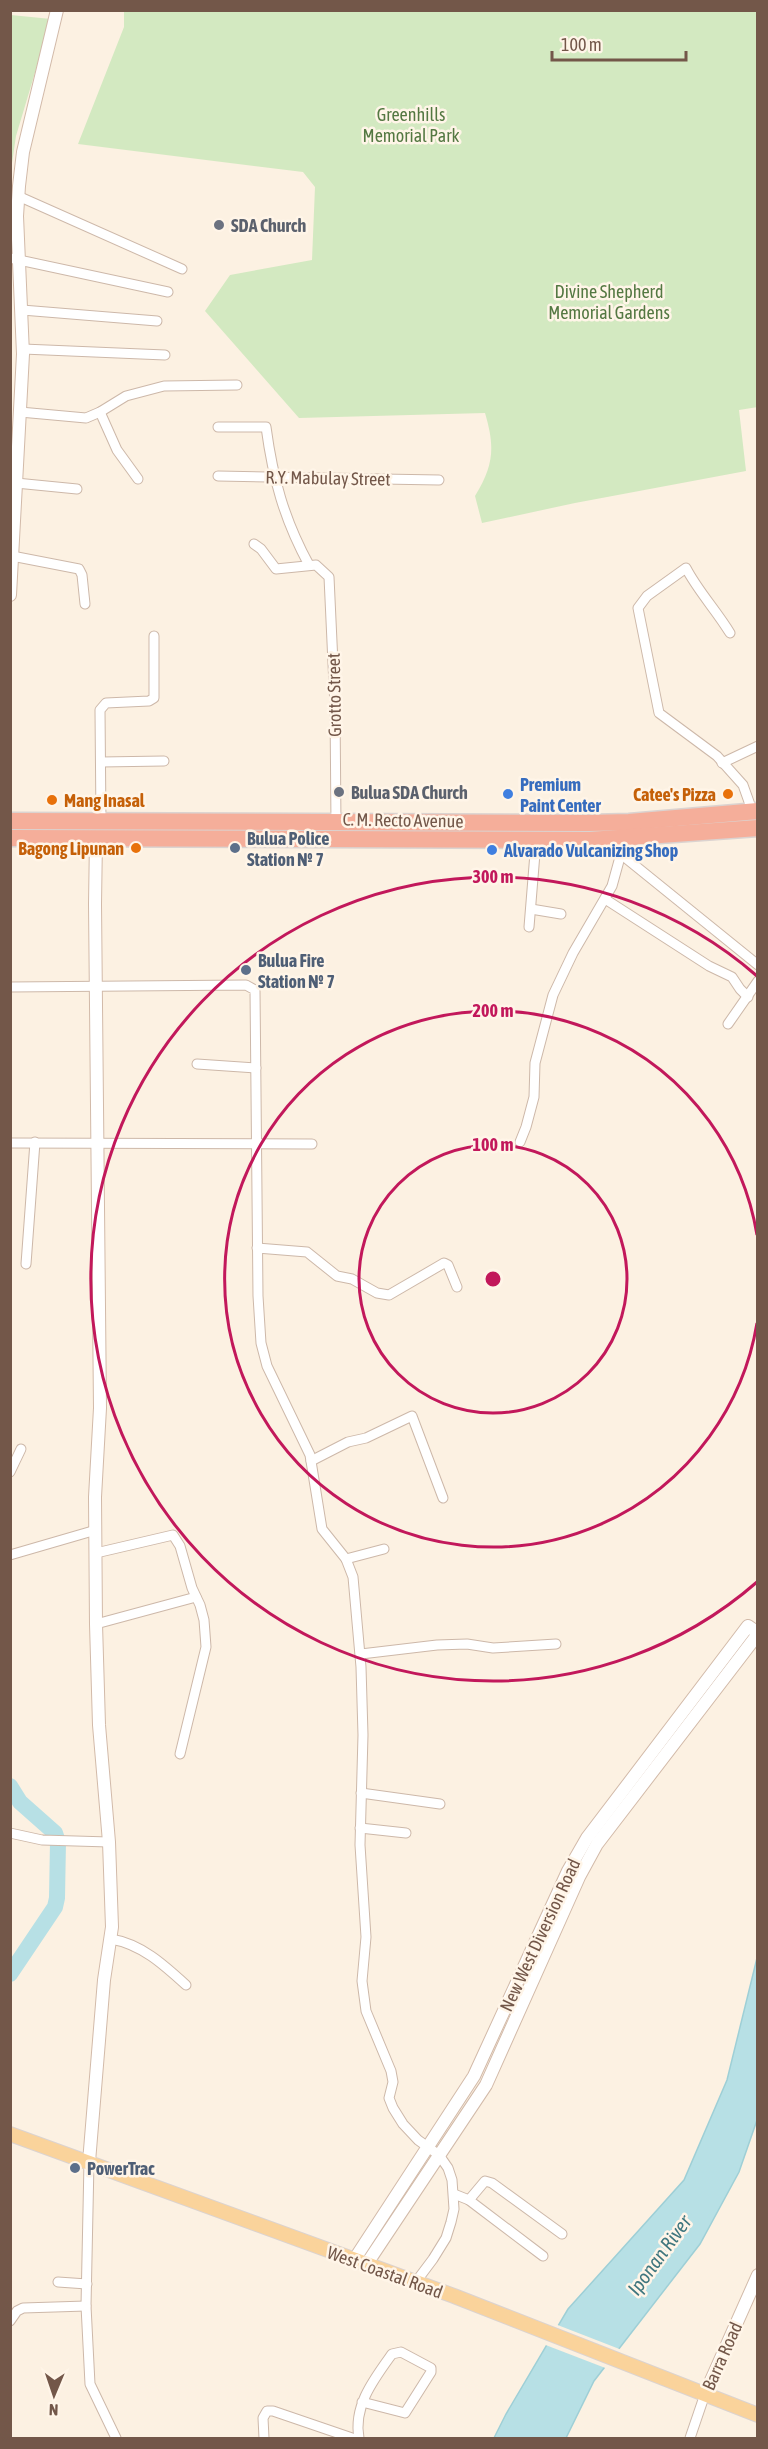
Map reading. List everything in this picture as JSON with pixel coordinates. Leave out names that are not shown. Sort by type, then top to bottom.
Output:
[{"type":"highway","name":"C. M. Recto Avenue","points":[[10,838],[98,830],[336,831],[756,820]]},
{"type":"highway","name":"C. M. Recto Avenue","points":[[336,831],[624,847],[756,820]]},
{"type":"highway","name":"C. M. Recto Avenue","points":[[10,821],[98,830]]},
{"type":"main road","name":"West Coastal Road","points":[[10,2134],[415,2283],[758,2415]]},
{"type":"street","points":[[10,595],[16,483],[15,427],[20,412],[23,349],[18,314],[14,215],[23,152],[57,10]]},
{"type":"street","points":[[18,196],[182,269]]},
{"type":"street","points":[[15,259],[168,292]]},
{"type":"street","points":[[18,314],[157,321]]},
{"type":"street","points":[[23,349],[165,355]]},
{"type":"street","points":[[20,412],[86,418],[126,396],[171,384],[237,386]]},
{"type":"street","points":[[100,412],[117,450],[138,479]]},
{"type":"street","points":[[218,427],[266,427],[274,478],[292,533],[309,565],[276,569],[261,549],[254,544]]},
{"type":"street","name":"R.Y. Mabulay Street","points":[[218,476],[439,480]]},
{"type":"street","points":[[16,483],[76,489]]},
{"type":"street","points":[[12,556],[79,569],[85,604]]},
{"type":"street","name":"Grotto Street","points":[[309,565],[316,566],[326,573],[330,585],[335,707],[336,831]]},
{"type":"street","points":[[730,633],[699,591],[686,568],[641,600],[638,608],[659,713],[696,739],[723,763],[746,790],[756,820]]},
{"type":"street","points":[[116,2439],[90,2384],[86,2306],[89,2162],[104,1980],[111,1939],[109,1842],[99,1725],[96,1624],[95,1497],[100,1408],[96,985],[98,830],[101,706],[110,702],[149,701],[154,698],[154,636]]},
{"type":"street","points":[[723,763],[758,746]]},
{"type":"street","points":[[100,762],[164,761]]},
{"type":"street","points":[[529,927],[536,841]]},
{"type":"street","points":[[520,1142],[534,1097],[535,1063],[553,995],[573,953],[605,899],[624,847],[758,965]]},
{"type":"street","points":[[605,899],[710,966],[732,976],[740,989],[748,996]]},
{"type":"street","points":[[531,909],[561,914]]},
{"type":"street","points":[[728,1024],[758,981]]},
{"type":"street","points":[[10,987],[246,985],[255,990],[255,1144],[261,1343],[267,1366],[311,1461],[322,1529],[346,1559],[353,1577],[361,1654],[363,1735],[360,1828],[366,1937],[362,1981],[363,2001],[368,2021],[391,2071],[393,2082],[389,2098],[393,2108],[403,2124],[428,2148],[439,2155],[448,2168],[454,2194],[452,2222],[446,2238],[415,2283]]},
{"type":"street","points":[[197,1064],[256,1068]]},
{"type":"street","points":[[10,1143],[312,1144]]},
{"type":"street","points":[[26,1264],[34,1143]]},
{"type":"street","points":[[257,1248],[307,1252],[337,1276],[352,1279],[377,1293],[389,1295],[396,1292],[414,1279],[444,1263],[448,1265],[457,1287]]},
{"type":"street","points":[[311,1461],[348,1442],[366,1438],[412,1416],[442,1498]]},
{"type":"street","points":[[10,1472],[21,1449]]},
{"type":"street","points":[[10,1555],[96,1530]]},
{"type":"street","points":[[96,1553],[173,1535],[177,1539],[204,1620],[206,1647],[180,1754]]},
{"type":"street","points":[[346,1559],[384,1549]]},
{"type":"street","points":[[96,1624],[196,1597]]},
{"type":"street","name":"New West Diversion Road","points":[[360,2263],[474,2076],[568,1871],[587,1838],[754,1631]]},
{"type":"street","name":"New West Diversion Road","points":[[360,2263],[439,2155],[486,2085],[579,1876],[597,1844],[754,1631]]},
{"type":"street","points":[[361,1654],[437,1645],[467,1644],[493,1648],[556,1644]]},
{"type":"street","points":[[361,1792],[440,1804]]},
{"type":"street","points":[[360,1828],[406,1833]]},
{"type":"street","points":[[10,1833],[42,1840],[109,1842]]},
{"type":"street","points":[[111,1939],[128,1942],[160,1961],[186,1985]]},
{"type":"street","points":[[469,2200],[485,2181],[562,2234]]},
{"type":"street","points":[[454,2194],[469,2200],[543,2256]]},
{"type":"street","name":"Barra Road","points":[[690,2439],[705,2394],[758,2275]]},
{"type":"street","points":[[58,2282],[87,2284]]},
{"type":"street","points":[[10,2321],[18,2310],[23,2308],[86,2306]]},
{"type":"street","points":[[359,2439],[357,2416],[362,2402],[378,2373],[392,2354],[401,2352],[431,2368],[431,2372],[405,2413],[362,2402]]},
{"type":"street","points":[[264,2439],[263,2418],[267,2411],[273,2411],[352,2439]]},
{"type":"green space","points":[[124,11],[757,11],[758,407],[739,410],[746,471],[482,523],[475,496],[486,475],[491,456],[485,413],[299,418],[205,311],[230,275],[312,260],[315,187],[303,172],[78,144],[124,27]]},
{"type":"green space","points":[[11,15],[51,19],[16,136],[11,170]]},
{"type":"water","name":"Iponan River","points":[[757,1958],[757,2120],[739,2172],[700,2244],[594,2381],[566,2438],[494,2438],[568,2309],[684,2180],[727,2080]]},
{"type":"pier","points":[[555,2324],[622,2350],[608,2369],[543,2344]]},
{"type":"waterway","points":[[10,1786],[20,1802],[55,1833],[58,1842],[55,1907],[10,1974]]},
{"type":"place","name":"SDA Church","points":[[219,225]]},
{"type":"place","name":"Bulua SDA Church","points":[[339,792]]},
{"type":"place","name":"Premium Paint Center","points":[[508,794]]},
{"type":"place","name":"Catee's Pizza","points":[[728,794]]},
{"type":"place","name":"Mang Inasal","points":[[52,800]]},
{"type":"place","name":"Bagong Lipunan","points":[[136,848]]},
{"type":"place","name":"Bulua Police Station № 7","points":[[235,848]]},
{"type":"place","name":"Alvarado Vulcanizing Shop","points":[[492,850]]},
{"type":"place","name":"Bulua Fire Station № 7","points":[[246,970]]},
{"type":"place","name":"PowerTrac","points":[[75,2168]]},
{"type":"park label","name":"Greenhills Memorial Park","points":[[411,124]]},
{"type":"park label","name":"Divine Shepherd Memorial Gardens","points":[[609,301]]}]
